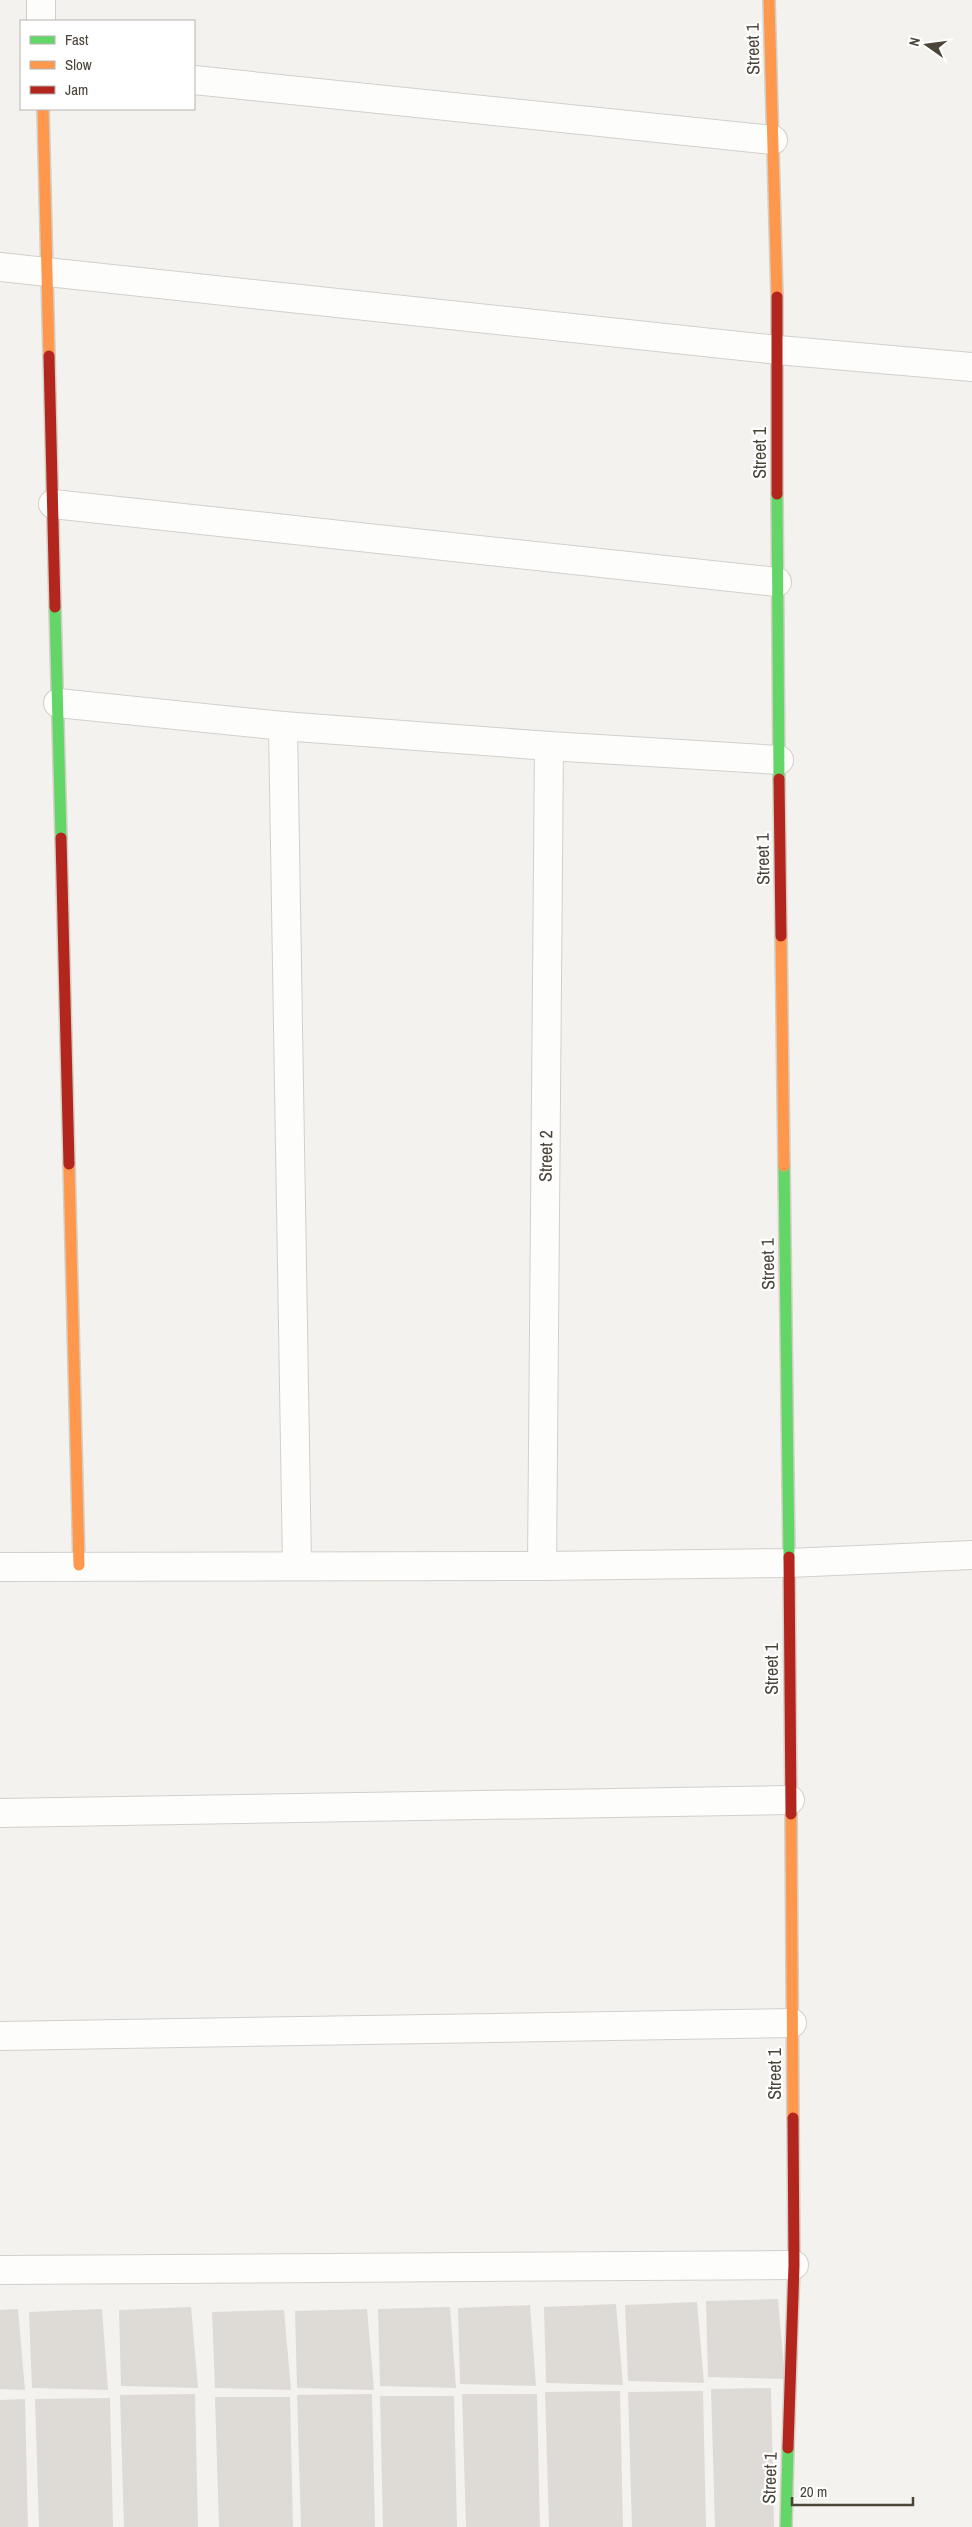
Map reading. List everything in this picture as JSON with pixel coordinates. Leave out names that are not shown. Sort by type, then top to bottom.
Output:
[{"type":"street","points":[[41,0],[41,20]]},
{"type":"street","name":"Street 1","points":[[769,0],[778,350],[777,582],[789,1563],[794,2265],[786,2527]]},
{"type":"street","points":[[195,80],[773,140]]},
{"type":"street","points":[[43,110],[45,272],[58,703],[79,1566]]},
{"type":"street","points":[[0,267],[778,350],[972,368]]},
{"type":"street","points":[[52,504],[777,582]]},
{"type":"street","points":[[58,703],[283,726],[549,746],[779,760]]},
{"type":"street","points":[[283,726],[297,1566]]},
{"type":"street","name":"Street 2","points":[[542,1566],[549,746]]},
{"type":"street","points":[[0,1567],[542,1566],[789,1563],[972,1555]]},
{"type":"street","points":[[0,1813],[790,1800]]},
{"type":"street","points":[[0,2036],[792,2023]]},
{"type":"street","points":[[0,2270],[794,2265]]},
{"type":"building","points":[[778,2299],[785,2379],[708,2377],[706,2301]]},
{"type":"building","points":[[697,2302],[704,2383],[628,2381],[625,2305]]},
{"type":"building","points":[[616,2304],[623,2385],[546,2383],[544,2307]]},
{"type":"building","points":[[530,2305],[536,2386],[460,2384],[458,2308]]},
{"type":"building","points":[[191,2307],[198,2388],[121,2386],[119,2310]]},
{"type":"building","points":[[450,2307],[456,2388],[380,2386],[378,2309]]},
{"type":"building","points":[[18,2309],[25,2390],[0,2389],[0,2310]]},
{"type":"building","points":[[102,2309],[108,2390],[32,2388],[29,2312]]},
{"type":"building","points":[[367,2309],[374,2390],[297,2388],[295,2311]]},
{"type":"building","points":[[284,2310],[291,2390],[215,2388],[212,2312]]},
{"type":"building","points":[[771,2388],[774,2527],[715,2527],[711,2389]]},
{"type":"building","points":[[620,2391],[623,2527],[549,2527],[545,2392]]},
{"type":"building","points":[[703,2391],[706,2527],[632,2527],[628,2392]]},
{"type":"building","points":[[195,2394],[198,2527],[124,2527],[120,2395]]},
{"type":"building","points":[[372,2394],[375,2527],[301,2527],[297,2395]]},
{"type":"building","points":[[462,2394],[537,2394],[540,2527],[466,2527]]},
{"type":"building","points":[[380,2396],[454,2396],[457,2527],[383,2527]]},
{"type":"building","points":[[215,2397],[290,2397],[293,2527],[219,2527]]},
{"type":"building","points":[[110,2398],[113,2527],[39,2527],[35,2399]]},
{"type":"building","points":[[25,2399],[28,2527],[0,2527],[0,2400]]},
{"type":"traffic: fast","points":[[777,494],[779,779]]},
{"type":"traffic: fast","points":[[55,607],[61,838]]},
{"type":"traffic: fast","points":[[784,1166],[789,1557]]},
{"type":"traffic: fast","points":[[786,2527],[788,2448]]},
{"type":"traffic: slow","points":[[769,0],[777,297]]},
{"type":"traffic: slow","points":[[43,110],[49,356]]},
{"type":"traffic: slow","points":[[781,936],[784,1166]]},
{"type":"traffic: slow","points":[[69,1164],[79,1565]]},
{"type":"traffic: slow","points":[[791,1814],[793,2118]]},
{"type":"traffic: jam","points":[[777,297],[777,494]]},
{"type":"traffic: jam","points":[[49,356],[55,607]]},
{"type":"traffic: jam","points":[[779,779],[781,936]]},
{"type":"traffic: jam","points":[[61,838],[69,1164]]},
{"type":"traffic: jam","points":[[789,1557],[791,1814]]},
{"type":"traffic: jam","points":[[788,2448],[794,2265],[793,2118]]}]
